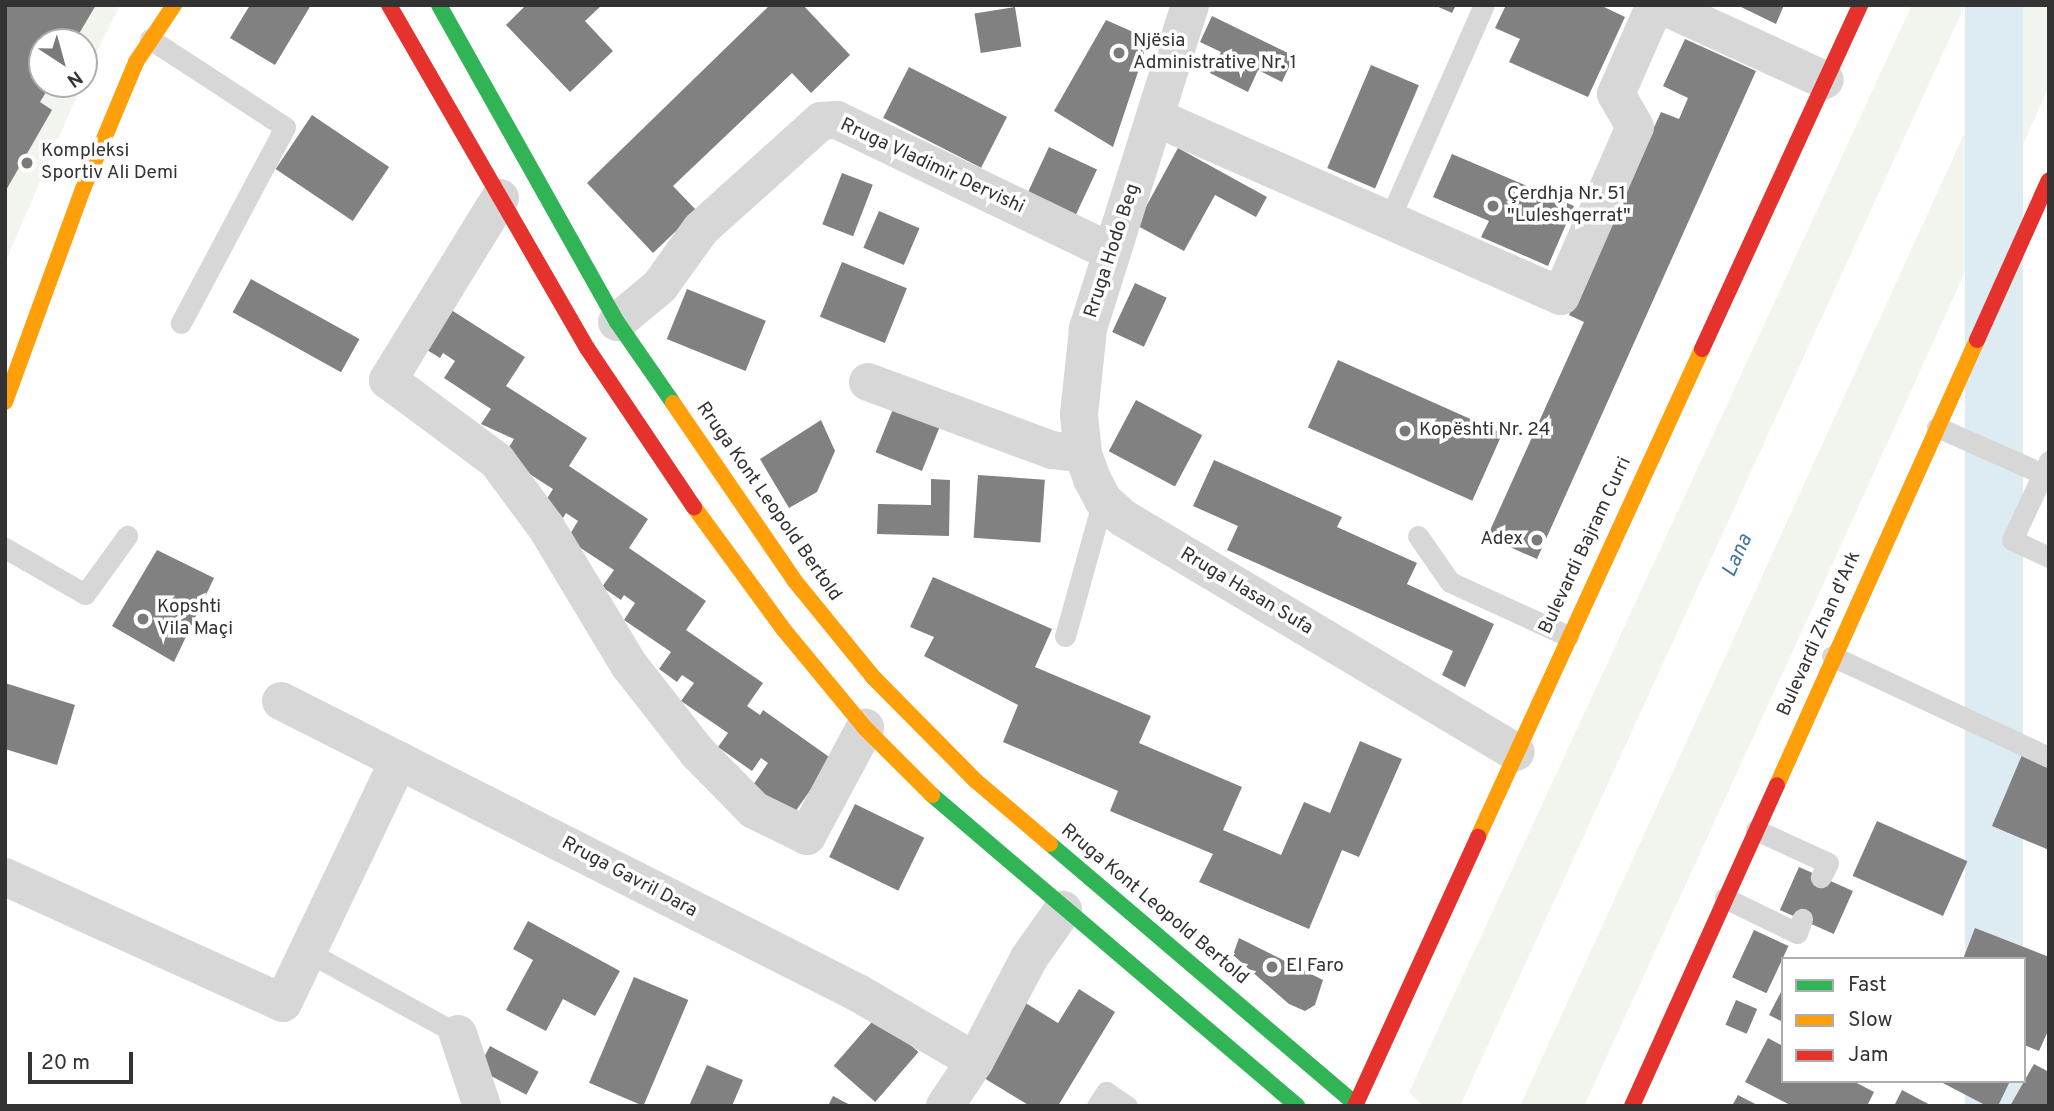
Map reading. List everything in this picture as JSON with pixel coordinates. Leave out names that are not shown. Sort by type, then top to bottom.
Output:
[{"type":"main road","points":[[5,402],[83,189],[136,62],[174,5]]},
{"type":"main road","points":[[389,5],[587,348],[670,474],[783,630],[865,728],[947,810],[1297,1106]]},
{"type":"main road","name":"Rruga Kont Leopold Bertold","points":[[439,5],[617,322],[794,580],[873,677],[976,781],[1357,1105]]},
{"type":"main road","name":"Bulevardi Bajram Curri","points":[[1357,1105],[1568,636],[1860,5]]},
{"type":"main road","name":"Bulevardi Zhan d'Ark","points":[[1632,1106],[1832,656],[2048,182]]},
{"type":"street","name":"Rruga Hodo Beg","points":[[1102,500],[1083,454],[1079,415],[1085,353],[1111,252],[1157,118],[1190,5]]},
{"type":"street","points":[[1157,118],[1560,296],[1635,127],[1616,94],[1655,5]]},
{"type":"street","points":[[1661,5],[1825,80]]},
{"type":"street","name":"Rruga Vladimir Dervishi","points":[[617,322],[660,286],[701,229],[821,121],[837,120],[1111,252]]},
{"type":"street","points":[[500,198],[388,380],[497,461],[546,527],[629,665],[698,752],[754,810],[807,836],[865,728]]},
{"type":"street","points":[[868,382],[1052,450],[1083,454]]},
{"type":"street","name":"Rruga Hasan Sufa","points":[[1102,500],[1123,518],[1515,752]]},
{"type":"street","name":"Rruga Gavril Dara","points":[[281,701],[858,993],[975,1061]]},
{"type":"street","points":[[5,877],[283,1003],[399,760]]},
{"type":"street","points":[[945,1106],[975,1061],[1003,1003],[1063,910]]},
{"type":"street","points":[[458,1034],[482,1106]]},
{"type":"lane","points":[[1389,220],[1484,5]]},
{"type":"lane","points":[[150,39],[285,127],[181,323]]},
{"type":"lane","points":[[1937,427],[2046,467],[2012,540],[2049,557]]},
{"type":"lane","points":[[1065,636],[1102,500]]},
{"type":"lane","points":[[5,548],[85,594],[127,536]]},
{"type":"lane","points":[[1418,536],[1450,582],[1568,636]]},
{"type":"lane","points":[[1832,656],[2049,757]]},
{"type":"lane","points":[[1756,830],[1828,863],[1821,877]]},
{"type":"lane","points":[[1725,898],[1797,933],[1802,919]]},
{"type":"lane","points":[[308,952],[458,1034]]},
{"type":"lane","points":[[1097,1106],[1106,1091],[1127,1106]]},
{"type":"shaded area","name":"Kompleksi Sportiv Ali Demi","points":[[5,5],[120,5],[98,50],[98,28],[28,28],[28,98],[76,98],[5,263]]},
{"type":"shaded area","points":[[1912,5],[1965,5],[1460,1106],[1423,1106],[1409,1092]]},
{"type":"shaded area","points":[[2023,5],[2049,5],[2049,87],[1807,620],[1584,1106],[1520,1106]]},
{"type":"water","points":[[1965,5],[2023,5],[2023,957],[1965,957]]},
{"type":"water","points":[[1965,1083],[2023,1083],[2023,1106],[1965,1106]]},
{"type":"building","points":[[5,5],[96,5],[82,28],[28,28],[28,98],[42,98],[40,102],[52,110],[5,192]]},
{"type":"building","points":[[250,5],[311,5],[275,65],[230,38]]},
{"type":"building","points":[[526,5],[602,5],[585,21],[613,51],[570,92],[506,25]]},
{"type":"building","points":[[770,5],[803,5],[850,55],[811,93],[792,73],[673,186],[697,211],[653,253],[587,183]]},
{"type":"building","points":[[1434,5],[1456,5],[1452,13]]},
{"type":"building","points":[[1506,5],[1600,5],[1625,17],[1588,97],[1509,62],[1520,39],[1495,28]]},
{"type":"building","points":[[1737,5],[1784,5],[1776,24]]},
{"type":"building","points":[[1015,7],[1021,47],[981,53],[975,13]]},
{"type":"building","points":[[1212,16],[1294,56],[1282,82],[1258,70],[1248,92],[1210,73],[1221,52],[1200,42]]},
{"type":"building","points":[[1106,20],[1149,39],[1113,147],[1054,111]]},
{"type":"building","points":[[1685,39],[1756,71],[1537,559],[1487,537],[1584,322],[1569,315],[1661,112],[1679,119],[1688,98],[1663,86]]},
{"type":"building","points":[[1371,65],[1419,85],[1375,188],[1327,168]]},
{"type":"building","points":[[909,67],[1007,117],[981,168],[883,118]]},
{"type":"building","points":[[312,115],[389,167],[353,221],[276,169]]},
{"type":"building","points":[[1049,147],[1097,169],[1071,226],[1023,203]]},
{"type":"building","points":[[1178,148],[1267,197],[1256,217],[1215,195],[1184,251],[1136,225]]},
{"type":"building","name":"Çerdhja Nr. 51 \"Luleshqerrat\"","points":[[1452,154],[1574,206],[1548,266],[1481,237],[1489,221],[1433,197]]},
{"type":"building","points":[[842,173],[873,185],[853,236],[822,224]]},
{"type":"building","points":[[879,211],[920,228],[904,265],[863,248]]},
{"type":"building","points":[[842,262],[907,288],[885,343],[820,317]]},
{"type":"building","points":[[251,279],[359,339],[341,372],[233,312]]},
{"type":"building","points":[[1135,283],[1167,298],[1144,347],[1112,332]]},
{"type":"building","points":[[687,289],[766,321],[746,371],[667,339]]},
{"type":"building","points":[[445,306],[525,357],[506,386],[587,438],[569,466],[648,519],[629,548],[706,601],[686,630],[763,683],[747,706],[760,715],[763,710],[832,759],[788,822],[747,794],[768,763],[761,758],[752,771],[718,747],[728,733],[681,701],[694,683],[682,675],[677,682],[659,669],[671,652],[624,620],[635,603],[624,595],[621,600],[602,587],[614,570],[567,539],[578,521],[566,513],[563,518],[543,505],[553,489],[503,457],[514,439],[481,424],[491,409],[444,378],[455,361],[443,353],[440,358],[419,345]]},
{"type":"building","name":"Kopështi Nr. 24","points":[[1338,360],[1502,433],[1472,501],[1308,428]]},
{"type":"building","points":[[1136,400],[1202,435],[1175,486],[1109,451]]},
{"type":"building","points":[[895,404],[941,423],[922,471],[876,452]]},
{"type":"building","points":[[821,420],[835,451],[817,492],[789,508],[760,459]]},
{"type":"building","points":[[1214,460],[1342,517],[1337,527],[1417,563],[1407,584],[1494,624],[1465,687],[1442,675],[1453,651],[1227,550],[1238,526],[1193,506]]},
{"type":"building","points":[[978,475],[1045,480],[1040,543],[974,538]]},
{"type":"building","points":[[931,479],[950,480],[949,536],[877,534],[878,504],[931,505]]},
{"type":"building","points":[[157,550],[214,578],[174,662],[112,626]]},
{"type":"building","points":[[933,577],[1052,629],[1035,667],[1151,716],[1139,743],[1242,787],[1223,830],[1281,855],[1304,802],[1330,813],[1360,741],[1402,759],[1359,857],[1342,850],[1309,929],[1199,882],[1213,854],[1110,811],[1118,791],[1003,742],[1018,705],[924,656],[934,637],[910,627]]},
{"type":"building","points":[[5,683],[75,705],[57,765],[5,749]]},
{"type":"building","points":[[2022,755],[2049,766],[2049,850],[1992,826]]},
{"type":"building","points":[[855,804],[924,838],[898,891],[829,857]]},
{"type":"building","points":[[1877,821],[1967,861],[1943,916],[1853,876]]},
{"type":"building","points":[[1799,867],[1853,891],[1834,934],[1780,910]]},
{"type":"building","points":[[528,921],[620,971],[595,1016],[563,999],[546,1031],[506,1010],[533,960],[513,949]]},
{"type":"building","points":[[1975,928],[2049,957],[2049,1029],[2039,1051],[2026,1046],[2026,957],[1964,957]]},
{"type":"building","points":[[1754,930],[1788,946],[1781,957],[1766,993],[1732,977]]},
{"type":"building","name":"El Faro","points":[[1239,938],[1323,980],[1315,1005],[1305,1011],[1289,1004],[1233,955]]},
{"type":"building","points":[[634,977],[688,1000],[643,1106],[589,1083]]},
{"type":"building","points":[[1079,989],[1115,1012],[1058,1106],[1030,1106],[979,1075],[1024,1002],[1058,1023]]},
{"type":"building","points":[[1781,992],[1781,1021],[1769,1015]]},
{"type":"building","points":[[1736,1000],[1757,1009],[1747,1034],[1725,1025]]},
{"type":"building","points":[[877,1016],[919,1052],[875,1102],[834,1066]]},
{"type":"building","points":[[1768,1038],[1781,1045],[1781,1083],[1857,1083],[1874,1092],[1867,1106],[1792,1106],[1745,1082]]},
{"type":"building","points":[[490,1046],[539,1072],[526,1095],[478,1069]]},
{"type":"building","points":[[2034,1064],[2049,1072],[2049,1106],[2010,1106],[2023,1083],[2026,1083]]},
{"type":"building","points":[[707,1065],[743,1080],[732,1106],[689,1106]]},
{"type":"building","points":[[1943,1083],[2009,1083],[1998,1106],[1987,1106]]},
{"type":"building","points":[[1902,1090],[1932,1106],[1894,1106]]},
{"type":"building","points":[[1738,1095],[1759,1106],[1732,1106]]},
{"type":"building","points":[[833,1096],[852,1106],[828,1106]]},
{"type":"traffic: fast","points":[[439,5],[617,322],[673,403]]},
{"type":"traffic: fast","points":[[932,795],[1297,1106]]},
{"type":"traffic: fast","points":[[1050,844],[1356,1104]]},
{"type":"traffic: slow","points":[[5,402],[83,189],[136,62],[174,5]]},
{"type":"traffic: slow","points":[[1777,785],[1977,340]]},
{"type":"traffic: slow","points":[[1478,837],[1702,349]]},
{"type":"traffic: slow","points":[[673,403],[794,580],[873,677],[976,781],[1050,844]]},
{"type":"traffic: slow","points":[[694,507],[784,630],[865,728],[932,795]]},
{"type":"traffic: jam","points":[[389,5],[587,348],[694,507]]},
{"type":"traffic: jam","points":[[1702,349],[1860,5]]},
{"type":"traffic: jam","points":[[1977,340],[2049,180]]},
{"type":"traffic: jam","points":[[1632,1106],[1777,785]]},
{"type":"traffic: jam","points":[[1355,1106],[1478,837]]},
{"type":"place","name":"Njësia Administrative Nr. 1","points":[[1119,53]]},
{"type":"place","name":"Kompleksi Sportiv Ali Demi","points":[[27,163]]},
{"type":"place","name":"Çerdhja Nr. 51 \"Luleshqerrat\"","points":[[1493,206]]},
{"type":"place","name":"Kopështi Nr. 24","points":[[1405,431]]},
{"type":"place","name":"Adex","points":[[1537,540]]},
{"type":"place","name":"Kopshti Vila Maçi","points":[[143,619]]},
{"type":"place","name":"El Faro","points":[[1272,967]]},
{"type":"water label","name":"Lana","points":[[1738,556]]}]
